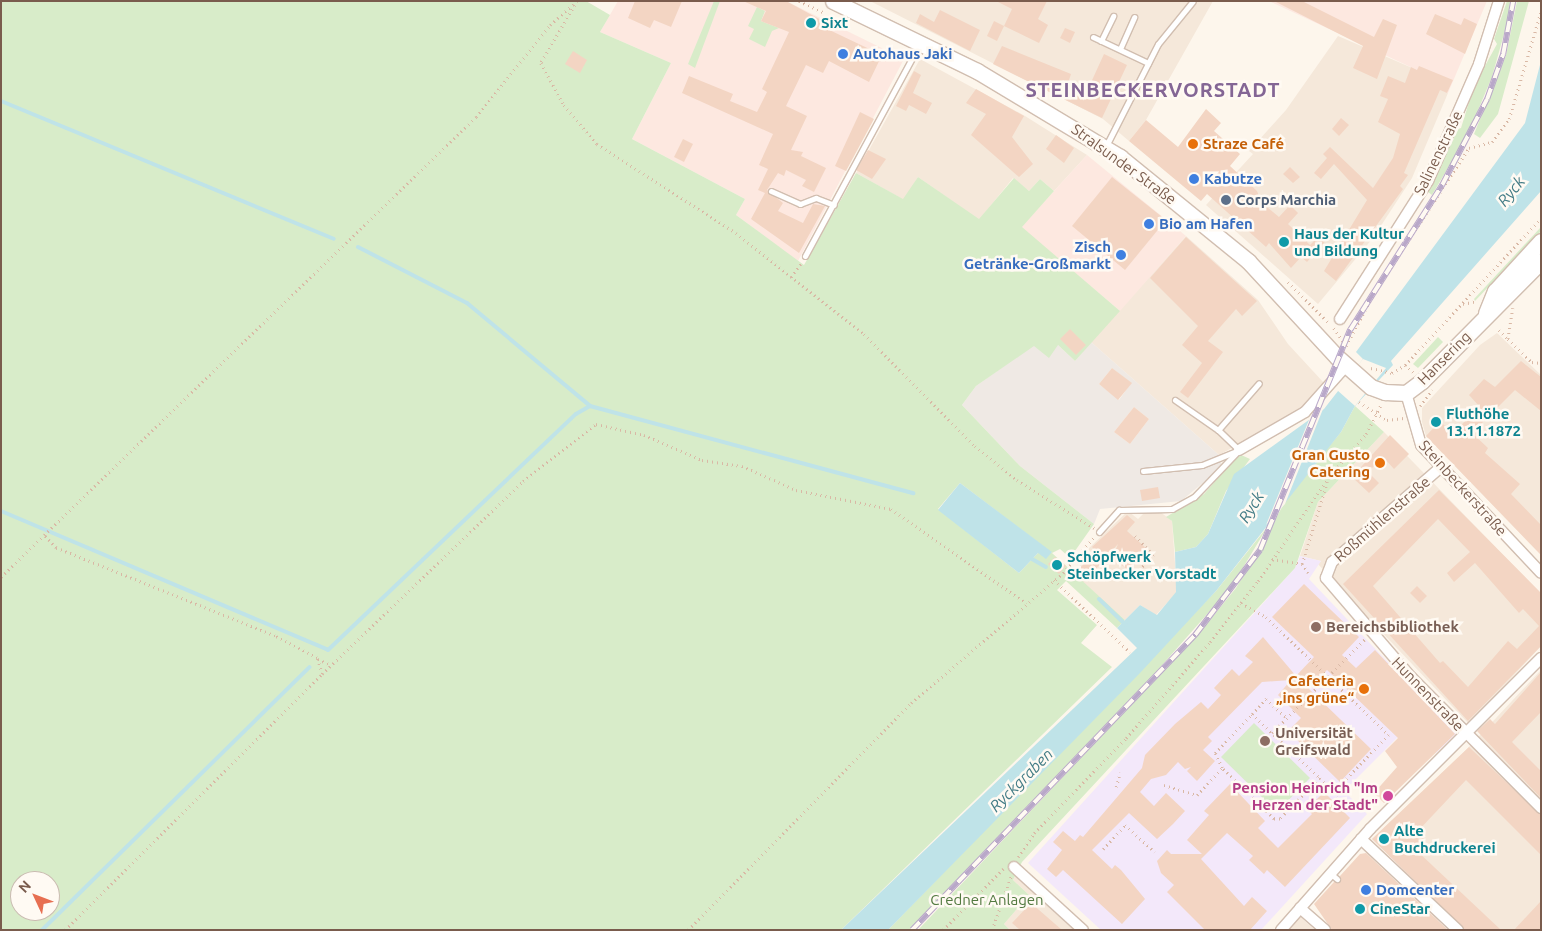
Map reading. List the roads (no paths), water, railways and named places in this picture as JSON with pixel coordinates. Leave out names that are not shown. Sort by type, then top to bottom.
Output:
[{"type":"main road","name":"Stralsunder Straße","points":[[833,1],[920,42],[1033,101],[1105,147],[1248,261],[1350,368],[1371,387]]},
{"type":"main road","name":"Hansering","points":[[1484,316],[1495,291],[1541,241]]},
{"type":"main road","name":"Hansering","points":[[1371,387],[1406,393],[1484,316],[1514,290],[1541,261]]},
{"type":"street","name":"Salinenstraße","points":[[1340,319],[1428,181],[1479,64],[1499,1]]},
{"type":"street","points":[[1239,450],[1305,412],[1350,368]]},
{"type":"street","name":"Steinbeckerstraße","points":[[1406,393],[1409,417],[1421,444],[1541,573]]},
{"type":"street","name":"Roßmühlenstraße","points":[[1326,573],[1340,552],[1441,467]]},
{"type":"street","name":"Hunnenstraße","points":[[1326,573],[1329,584],[1372,633],[1467,734],[1541,808]]},
{"type":"street","points":[[1281,930],[1300,908],[1334,877],[1361,839],[1541,658]]},
{"type":"street","points":[[1361,839],[1458,930]]},
{"type":"street","points":[[1012,864],[1083,930]]},
{"type":"street","points":[[1300,908],[1325,930]]},
{"type":"lane","points":[[1105,147],[1148,63],[1193,1]]},
{"type":"lane","points":[[1101,41],[1113,16]]},
{"type":"lane","points":[[1120,49],[1134,17]]},
{"type":"lane","points":[[1093,37],[1148,63]]},
{"type":"lane","points":[[806,256],[920,42]]},
{"type":"lane","points":[[771,191],[800,204],[816,198],[834,204]]},
{"type":"lane","points":[[1218,430],[1259,383]]},
{"type":"lane","points":[[1175,400],[1218,430],[1239,450]]},
{"type":"lane","points":[[1143,471],[1202,465],[1239,450]]},
{"type":"lane","points":[[1099,532],[1119,510],[1172,508],[1194,497],[1239,450]]},
{"type":"water","points":[[1541,61],[1541,191],[1391,361],[1393,365],[1355,406],[1341,432],[1216,591],[1140,673],[888,930],[841,930],[1137,648],[1117,628],[1140,605],[1157,615],[1176,592],[1175,552],[1196,547],[1208,534],[1234,474],[1324,409],[1363,359],[1356,352],[1525,123]]},
{"type":"water","points":[[960,483],[1052,552],[1046,559],[1038,553],[1019,573],[938,510]]},
{"type":"waterway","points":[[1,101],[334,239]]},
{"type":"waterway","points":[[358,247],[467,303],[590,406]]},
{"type":"waterway","points":[[1,511],[328,650],[576,414],[590,406],[913,493]]},
{"type":"waterway","points":[[1032,559],[1046,567]]},
{"type":"waterway","points":[[1099,599],[1126,625]]},
{"type":"waterway","points":[[42,930],[310,667]]},
{"type":"railway","points":[[912,930],[1195,635],[1260,550],[1350,330],[1442,185],[1487,99],[1503,54],[1513,1]]},
{"type":"place","name":"Sixt","points":[[811,23]]},
{"type":"place","name":"Autohaus Jaki","points":[[843,54]]},
{"type":"place","name":"Straze Café","points":[[1193,144]]},
{"type":"place","name":"Kabutze","points":[[1194,179]]},
{"type":"place","name":"Corps Marchia","points":[[1226,200]]},
{"type":"place","name":"Bio am Hafen","points":[[1149,224]]},
{"type":"place","name":"Haus der Kultur und Bildung","points":[[1284,242]]},
{"type":"place","name":"Zisch Getränke-Großmarkt","points":[[1121,255]]},
{"type":"place","name":"Fluthöhe 13.11.1872","points":[[1436,422]]},
{"type":"place","name":"Gran Gusto Catering","points":[[1380,463]]},
{"type":"place","name":"Schöpfwerk Steinbecker Vorstadt","points":[[1057,565]]},
{"type":"place","name":"Bereichsbibliothek","points":[[1316,627]]},
{"type":"place","name":"Cafeteria „ins grüne“","points":[[1364,689]]},
{"type":"place","name":"Universität Greifswald","points":[[1265,741]]},
{"type":"place","name":"Pension Heinrich \"Im Herzen der Stadt\"","points":[[1388,796]]},
{"type":"place","name":"Alte Buchdruckerei","points":[[1384,839]]},
{"type":"place","name":"Domcenter","points":[[1366,890]]},
{"type":"place","name":"CineStar","points":[[1360,909]]},
{"type":"district","name":"STEINBECKERVORSTADT","points":[[1153,89]]},
{"type":"water label","name":"Ryck","points":[[1511,191]]},
{"type":"water label","name":"Ryck","points":[[1251,507]]},
{"type":"water label","name":"Ryckgraben","points":[[1021,780]]},
{"type":"park label","name":"Credner Anlagen","points":[[987,900]]}]
